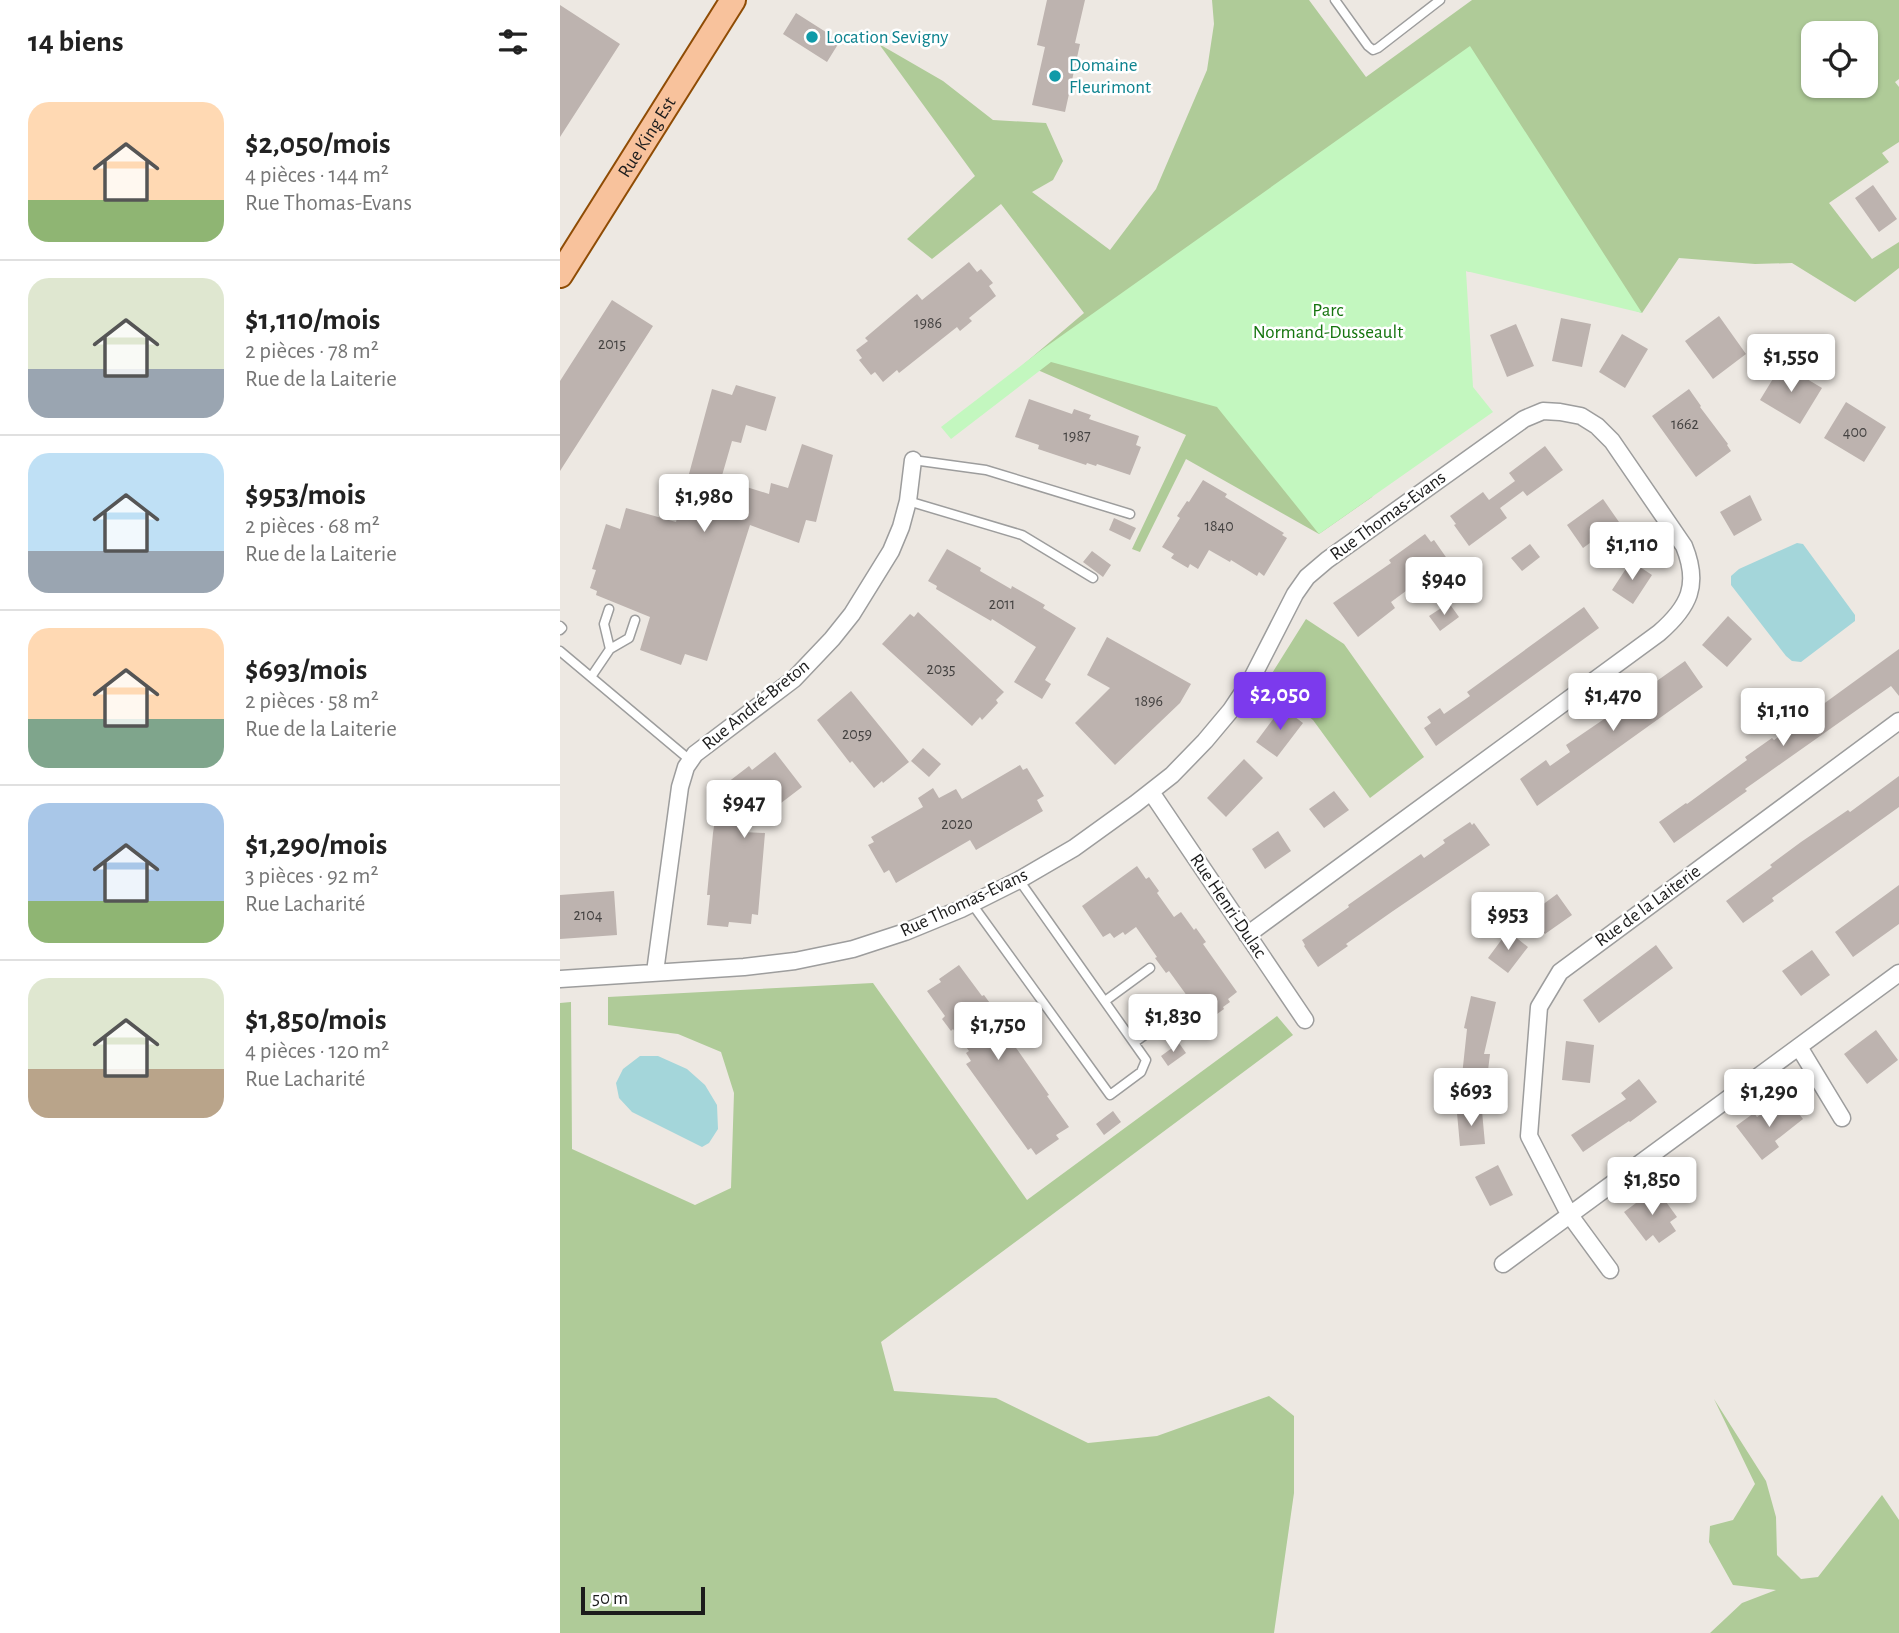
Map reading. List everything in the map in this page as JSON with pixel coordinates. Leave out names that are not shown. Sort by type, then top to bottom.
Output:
[{"type":"main road","name":"Rue King Est","points":[[560,275],[733,0]]},
{"type":"street","name":"Rue Thomas-Evans","points":[[560,979],[757,965],[795,961],[853,949],[905,932],[972,904],[1019,880],[1074,848],[1180,767],[1231,710],[1251,680],[1307,576],[1327,560],[1524,419],[1543,411],[1581,416],[1597,426],[1612,441],[1684,547],[1691,563],[1690,589],[1676,618],[1247,935]]},
{"type":"street","name":"Rue André-Breton","points":[[655,972],[680,787],[686,767],[695,754],[794,678],[852,614],[891,551],[901,527],[908,501],[913,460]]},
{"type":"street","name":"Rue de la Laiterie","points":[[1610,1270],[1570,1214],[1529,1136],[1539,1007],[1560,972],[1899,721]]},
{"type":"street","name":"Rue Henri-Dulac","points":[[1150,792],[1305,1020]]},
{"type":"street","points":[[1503,1264],[1899,973]]},
{"type":"street","points":[[1799,1047],[1842,1118]]},
{"type":"lane","points":[[1335,0],[1373,50],[1440,0]]},
{"type":"lane","points":[[913,460],[986,470],[1130,514]]},
{"type":"lane","points":[[908,501],[1022,535],[1093,578]]},
{"type":"lane","points":[[609,608],[604,624],[610,649]]},
{"type":"lane","points":[[591,677],[610,649],[629,638],[635,620]]},
{"type":"lane","points":[[560,651],[691,761]]},
{"type":"lane","points":[[972,904],[1110,1094],[1141,1072],[1146,1060],[1019,880]]},
{"type":"lane","points":[[1105,1001],[1150,968]]},
{"type":"lane","points":[[1135,1042],[1180,1010]]},
{"type":"green space","points":[[1212,0],[1309,0],[1366,77],[1472,0],[1899,0],[1899,79],[1895,82],[1899,87],[1899,142],[1882,153],[1889,162],[1829,203],[1872,259],[1899,242],[1899,268],[1855,302],[1792,263],[1755,264],[1679,258],[1642,313],[1552,282],[1466,271],[1372,497],[1319,534],[1186,459],[1140,552],[1132,549],[1186,435],[1024,364],[1084,313],[1001,204],[932,259],[907,239],[975,176],[879,44],[943,81],[993,120],[1046,123],[1063,161],[1053,180],[1032,192],[1110,250],[1156,189],[1207,70],[1214,24]]},
{"type":"green space","name":"Parc Normand-Dusseault","points":[[1470,46],[1642,313],[1466,271],[1473,387],[1493,412],[1319,534],[1217,407],[1051,362],[951,439],[941,427],[1040,351]]},
{"type":"green space","points":[[1306,619],[1344,644],[1424,757],[1370,798],[1313,720],[1266,683]]},
{"type":"green space","points":[[873,983],[1027,1200],[1277,1016],[1293,1035],[881,1342],[894,1391],[996,1398],[1088,1443],[1157,1436],[1269,1396],[1294,1416],[1294,1493],[1274,1633],[560,1633],[560,1003],[571,1002],[572,1149],[695,1205],[731,1188],[734,1093],[721,1052],[678,1034],[608,1025],[608,997]]},
{"type":"green space","points":[[1714,1399],[1766,1481],[1776,1517],[1777,1555],[1801,1579],[1818,1577],[1882,1495],[1899,1520],[1899,1633],[1710,1633],[1742,1603],[1776,1590],[1733,1585],[1709,1542],[1710,1526],[1733,1520],[1755,1484]]},
{"type":"water","points":[[1797,543],[1803,544],[1855,615],[1855,621],[1801,662],[1792,661],[1786,656],[1731,585],[1731,576],[1739,569]]},
{"type":"water","points":[[640,1056],[658,1056],[687,1069],[705,1085],[717,1105],[718,1129],[709,1143],[702,1147],[632,1112],[619,1098],[616,1083],[623,1069]]},
{"type":"building","name":"Domaine Fleurimont","points":[[1047,0],[1085,0],[1075,43],[1080,44],[1065,112],[1032,105],[1045,47],[1037,45]]},
{"type":"building","points":[[560,5],[620,44],[560,137]]},
{"type":"building","name":"Location Sevigny","points":[[796,13],[840,41],[827,62],[783,34]]},
{"type":"building","points":[[1873,185],[1897,219],[1879,232],[1855,198]]},
{"type":"building","points":[[969,262],[977,272],[981,269],[993,283],[989,286],[996,296],[969,318],[972,321],[960,331],[957,327],[899,373],[897,370],[883,382],[875,372],[871,375],[859,360],[862,358],[856,350],[868,341],[865,338],[917,294],[922,300]]},
{"type":"building","points":[[612,300],[653,326],[560,471],[560,381]]},
{"type":"building","points":[[1719,316],[1746,354],[1713,379],[1685,341]]},
{"type":"building","points":[[1561,318],[1591,324],[1582,367],[1552,361]]},
{"type":"building","points":[[1516,324],[1534,366],[1507,377],[1490,335]]},
{"type":"building","points":[[1622,334],[1648,349],[1625,388],[1599,372]]},
{"type":"building","points":[[1782,364],[1822,388],[1800,424],[1760,400]]},
{"type":"building","points":[[736,385],[776,397],[766,431],[746,425],[741,443],[732,441],[721,479],[769,494],[771,483],[788,488],[802,444],[833,455],[816,522],[806,520],[799,543],[750,525],[707,661],[685,654],[681,665],[640,650],[650,617],[596,595],[597,591],[590,588],[596,570],[592,569],[606,524],[620,529],[626,508],[676,522],[712,389],[732,395]]},
{"type":"building","points":[[1689,389],[1731,451],[1696,477],[1652,416]]},
{"type":"building","points":[[1029,399],[1072,414],[1074,409],[1091,415],[1089,419],[1139,436],[1136,445],[1141,447],[1130,475],[1097,464],[1086,465],[1038,449],[1039,445],[1015,437]]},
{"type":"building","points":[[1846,402],[1886,427],[1864,462],[1824,438]]},
{"type":"building","points":[[1545,446],[1563,470],[1527,496],[1523,491],[1500,508],[1507,518],[1469,546],[1450,516],[1483,492],[1489,500],[1515,481],[1509,473]]},
{"type":"building","points":[[1203,480],[1227,494],[1225,497],[1284,533],[1282,535],[1287,538],[1264,576],[1259,572],[1257,576],[1209,550],[1198,569],[1190,564],[1188,568],[1171,558],[1174,554],[1162,547],[1180,518],[1177,516]]},
{"type":"building","points":[[1750,495],[1762,520],[1734,536],[1720,512]]},
{"type":"building","points":[[1603,499],[1619,522],[1583,548],[1567,525]]},
{"type":"building","points":[[1114,518],[1136,528],[1130,540],[1109,530]]},
{"type":"building","points":[[1425,534],[1431,542],[1434,540],[1448,560],[1391,602],[1395,608],[1358,637],[1333,603],[1391,563],[1389,560]]},
{"type":"building","points":[[1530,544],[1540,557],[1522,571],[1511,558]]},
{"type":"building","points":[[947,549],[1011,589],[1012,586],[1045,605],[1043,608],[1076,628],[1045,680],[1051,684],[1042,699],[1014,682],[1036,647],[992,619],[991,621],[936,589],[937,586],[928,581]]},
{"type":"building","points":[[1092,551],[1111,565],[1103,577],[1083,562]]},
{"type":"building","points":[[1631,561],[1652,575],[1633,604],[1612,590]]},
{"type":"building","points":[[1449,603],[1459,617],[1440,631],[1429,616]]},
{"type":"building","points":[[1584,607],[1599,628],[1436,746],[1424,728],[1431,723],[1427,717],[1440,708],[1444,714],[1470,696],[1467,692]]},
{"type":"building","points":[[918,612],[1004,692],[982,720],[980,717],[972,726],[882,644],[910,614],[914,617]]},
{"type":"building","points":[[1728,616],[1752,639],[1727,667],[1702,645]]},
{"type":"building","points":[[1107,637],[1191,684],[1180,703],[1115,765],[1075,723],[1110,688],[1087,675]]},
{"type":"building","points":[[1899,649],[1899,696],[1891,686],[1745,789],[1747,791],[1674,843],[1659,822],[1747,760],[1745,757],[1772,738],[1774,740]]},
{"type":"building","points":[[1685,661],[1703,687],[1537,806],[1520,779],[1546,760],[1550,766],[1570,752],[1566,745]]},
{"type":"building","points":[[851,691],[909,762],[874,788],[852,761],[850,763],[817,720]]},
{"type":"building","points":[[1282,707],[1303,723],[1277,757],[1256,742]]},
{"type":"building","points":[[923,748],[941,764],[929,777],[911,761]]},
{"type":"building","points":[[775,752],[802,787],[743,832],[765,833],[758,915],[752,914],[751,924],[729,922],[728,927],[707,925],[713,833],[716,813],[720,813],[723,786],[749,766],[752,770]]},
{"type":"building","points":[[1244,759],[1263,778],[1226,817],[1207,798]]},
{"type":"building","points":[[1020,765],[1023,770],[1027,768],[1044,796],[1037,800],[1043,811],[976,850],[970,840],[896,883],[889,870],[884,873],[868,845],[874,842],[871,837],[923,807],[918,798],[933,788],[939,798],[956,789],[962,799]]},
{"type":"building","points":[[1899,776],[1899,807],[1772,898],[1774,901],[1743,923],[1726,901],[1801,842],[1848,810],[1850,812]]},
{"type":"building","points":[[1334,791],[1349,810],[1324,828],[1309,809]]},
{"type":"building","points":[[1470,822],[1472,825],[1474,823],[1490,845],[1346,944],[1348,946],[1318,967],[1302,940],[1421,854],[1424,858],[1445,843],[1443,840]]},
{"type":"building","points":[[1278,831],[1291,851],[1265,869],[1252,849]]},
{"type":"building","points":[[1137,866],[1146,879],[1149,877],[1174,917],[1181,912],[1194,930],[1196,928],[1206,942],[1203,944],[1237,992],[1228,999],[1230,1002],[1224,1009],[1206,1022],[1169,971],[1166,973],[1136,927],[1125,935],[1123,932],[1114,938],[1110,933],[1103,937],[1082,906]]},
{"type":"building","points":[[1899,885],[1899,924],[1853,957],[1835,932]]},
{"type":"building","points":[[614,891],[617,935],[560,939],[560,895]]},
{"type":"building","points":[[1557,894],[1572,915],[1545,934],[1530,914]]},
{"type":"building","points":[[1508,931],[1528,947],[1508,973],[1488,958]]},
{"type":"building","points":[[1656,945],[1673,968],[1599,1023],[1583,1000]]},
{"type":"building","points":[[1812,950],[1830,975],[1801,996],[1782,971]]},
{"type":"building","points":[[959,965],[1011,1032],[1009,1034],[1014,1045],[1069,1127],[1056,1135],[1059,1139],[1036,1155],[1031,1148],[1028,1150],[966,1064],[971,1061],[966,1053],[969,1051],[942,1019],[945,1016],[927,991]]},
{"type":"building","points":[[1471,996],[1496,1002],[1484,1054],[1490,1054],[1486,1087],[1461,1085],[1467,1029],[1464,1028]]},
{"type":"building","points":[[1876,1030],[1898,1060],[1867,1084],[1844,1054]]},
{"type":"building","points":[[1566,1041],[1594,1045],[1590,1083],[1562,1080]]},
{"type":"building","points":[[1179,1043],[1186,1053],[1168,1066],[1161,1056]]},
{"type":"building","points":[[1639,1079],[1657,1102],[1583,1152],[1571,1135],[1626,1099],[1621,1093]]},
{"type":"building","points":[[1789,1101],[1803,1119],[1775,1141],[1779,1147],[1762,1160],[1736,1126],[1754,1113],[1757,1117],[1764,1112],[1768,1117]]},
{"type":"building","points":[[1113,1111],[1121,1122],[1104,1135],[1096,1124]]},
{"type":"building","points":[[1482,1111],[1485,1144],[1460,1146],[1457,1113]]},
{"type":"building","points":[[1498,1165],[1513,1195],[1490,1206],[1475,1177]]},
{"type":"building","points":[[1656,1188],[1677,1217],[1670,1222],[1676,1231],[1659,1243],[1653,1235],[1646,1241],[1624,1212]]},
{"type":"place","name":"Location Sevigny","points":[[812,37]]},
{"type":"place","name":"Domaine Fleurimont","points":[[1055,76]]}]
